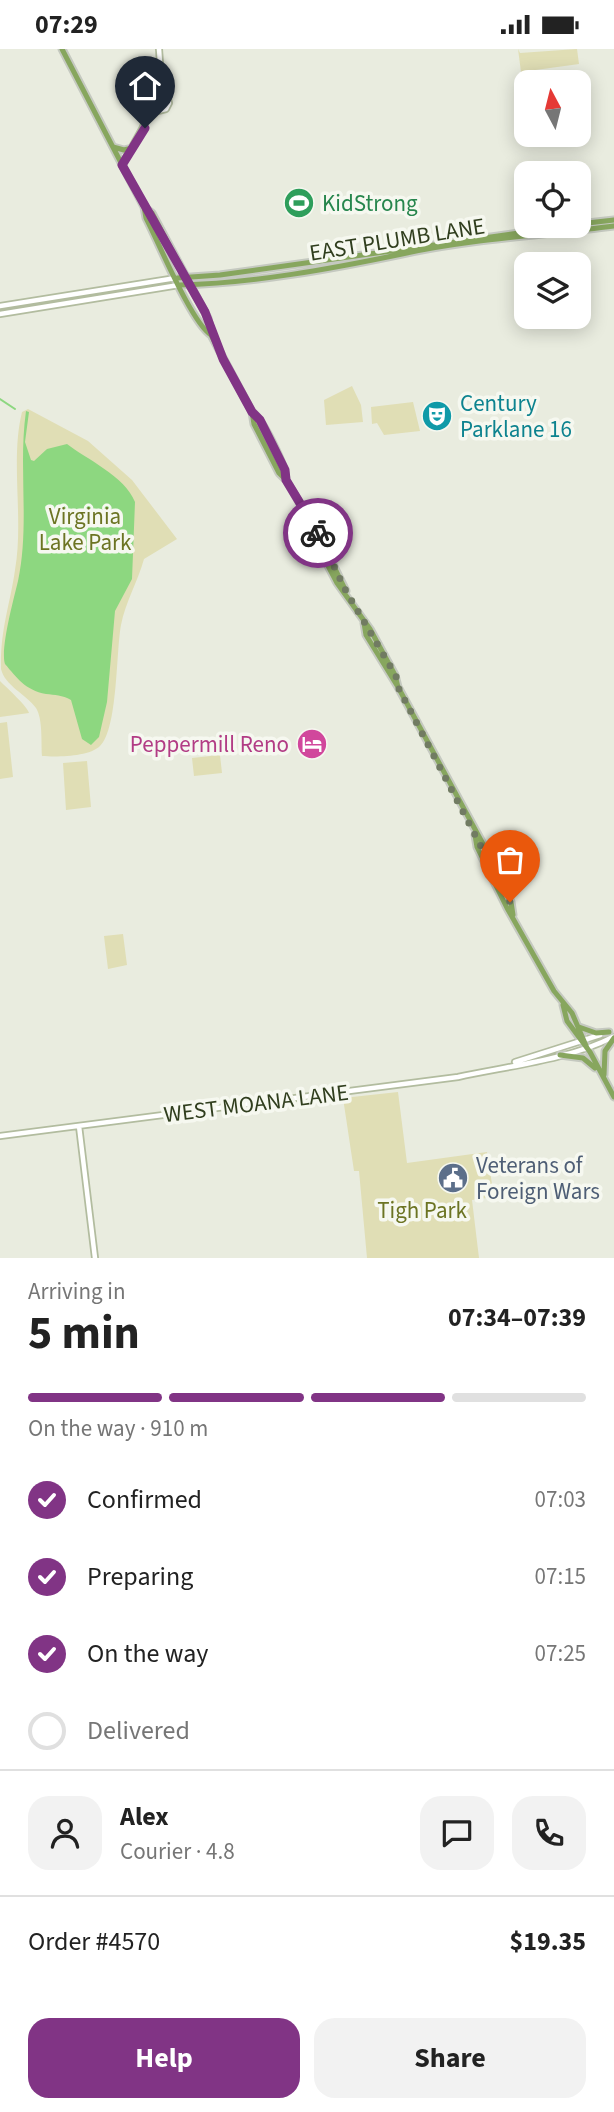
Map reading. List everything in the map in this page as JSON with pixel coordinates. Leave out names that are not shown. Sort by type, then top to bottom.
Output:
[{"type":"main road","points":[[62,49],[144,207],[152,213],[185,285],[208,318],[211,335],[252,412],[254,424],[278,473],[286,480],[337,569],[366,635],[398,687],[475,833],[477,847],[563,1005],[579,1027],[583,1040],[614,1097]]},
{"type":"main road","points":[[142,129],[152,114],[166,109],[167,99],[159,49]]},
{"type":"main road","points":[[122,165],[162,91],[162,76]]},
{"type":"main road","points":[[157,97],[167,99]]},
{"type":"main road","points":[[154,105],[158,110]]},
{"type":"main road","points":[[113,147],[124,150],[132,148]]},
{"type":"main road","points":[[591,223],[614,220]]},
{"type":"main road","name":"EAST PLUMB LANE","points":[[185,285],[351,265],[402,254],[614,226]]},
{"type":"main road","name":"EAST PLUMB LANE","points":[[181,277],[220,275],[514,234]]},
{"type":"main road","points":[[0,306],[181,277]]},
{"type":"main road","points":[[0,314],[185,285]]},
{"type":"main road","points":[[563,1005],[567,1021],[583,1040]]},
{"type":"main road","points":[[579,1027],[596,1033],[613,1034],[605,1051],[604,1078]]},
{"type":"main road","name":"WEST MOANA LANE","points":[[0,1136],[444,1079],[510,1064],[583,1040],[613,1034]]},
{"type":"main road","name":"WEST MOANA LANE","points":[[510,1064],[534,1062],[587,1048],[613,1034]]},
{"type":"main road","points":[[560,1055],[583,1058],[604,1078]]},
{"type":"main road","points":[[79,1126],[95,1258]]},
{"type":"green space","points":[[518,49],[520,53],[577,49],[579,64],[521,70]]},
{"type":"green space","points":[[352,386],[361,405],[363,422],[326,425],[324,400]]},
{"type":"green space","points":[[413,402],[420,431],[384,435],[377,423],[372,424],[371,407]]},
{"type":"green space","name":"Virginia Lake Park","points":[[28,409],[88,441],[132,480],[177,539],[144,559],[125,608],[119,637],[113,707],[106,737],[95,750],[72,755],[42,756],[41,725],[36,708],[11,685],[1,669],[4,630],[17,551],[19,430],[22,412]]},
{"type":"green space","points":[[0,681],[21,702],[29,713],[0,717]]},
{"type":"green space","points":[[7,722],[13,777],[0,779],[0,723]]},
{"type":"green space","points":[[220,755],[222,773],[194,776],[192,758]]},
{"type":"green space","points":[[87,761],[91,807],[66,810],[63,763]]},
{"type":"green space","points":[[123,934],[127,965],[108,969],[104,936]]},
{"type":"green space","name":"Tigh Park","points":[[398,1092],[407,1163],[487,1152],[494,1197],[472,1200],[479,1258],[367,1258],[359,1171],[354,1171],[343,1098]]},
{"type":"shaded area","name":"Virginia Lake Park","points":[[26,411],[29,412],[25,442],[31,460],[34,461],[47,449],[67,444],[114,476],[135,502],[132,579],[115,611],[107,702],[99,737],[91,745],[82,739],[71,700],[32,690],[5,664],[6,636],[18,581],[23,538],[23,454]]},
{"type":"waterway","points":[[0,399],[15,409]]},
{"type":"way so far","points":[[318,533],[363,624],[370,629],[396,676],[398,687],[483,844],[510,902]]},
{"type":"place","name":"KidStrong","points":[[299,203]]},
{"type":"place","name":"Century Parklane 16","points":[[437,416]]},
{"type":"place","name":"Peppermill Reno","points":[[312,744]]},
{"type":"place","name":"Veterans of Foreign Wars","points":[[453,1178]]},
{"type":"route","points":[[145,128],[122,165],[144,207],[152,213],[205,312],[211,335],[223,359],[252,412],[260,420],[285,470],[286,480],[311,526],[318,533]]}]
